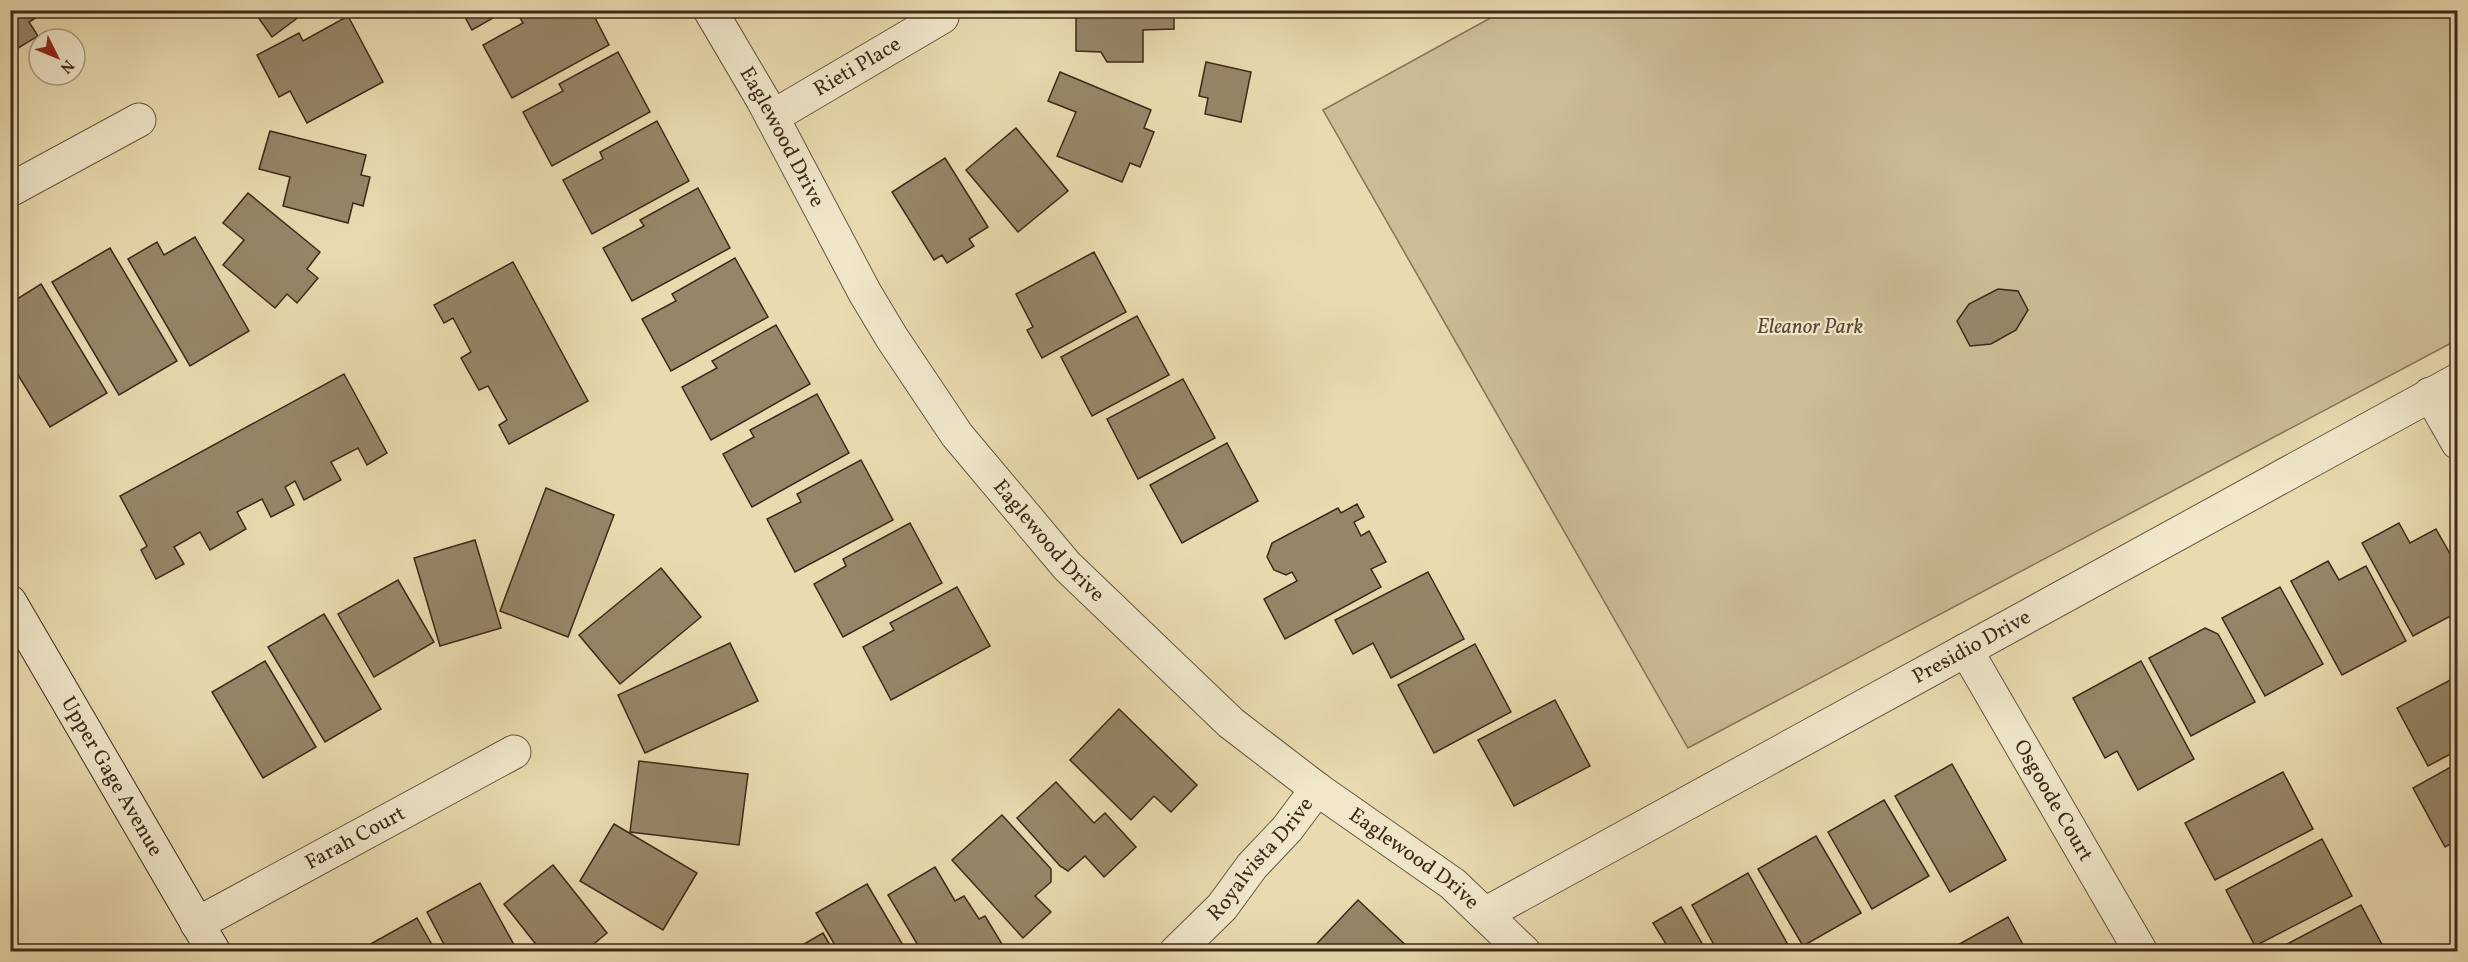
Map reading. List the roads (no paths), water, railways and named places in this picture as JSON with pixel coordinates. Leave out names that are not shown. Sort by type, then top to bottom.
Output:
[{"type":"street","name":"Eaglewood Drive","points":[[710,10],[772,117],[865,293],[957,435],[1067,566],[1231,723],[1317,789],[1453,884],[1524,951]]},
{"type":"street","name":"Rieti Place","points":[[772,117],[942,17]]},
{"type":"street","points":[[10,190],[139,120]]},
{"type":"street","points":[[2444,387],[2457,443]]},
{"type":"street","name":"Presidio Drive","points":[[1485,914],[2444,387]]},
{"type":"street","name":"Upper Gage Avenue","points":[[10,602],[196,924],[214,951]]},
{"type":"street","name":"Osgoode Court","points":[[1966,650],[2141,951]]},
{"type":"street","name":"Farah Court","points":[[196,924],[514,752]]},
{"type":"street","name":"Royalvista Drive","points":[[1176,951],[1222,907],[1252,866],[1287,829],[1317,789]]},
{"type":"park label","name":"Eleanor Park","points":[[1810,327]]}]
